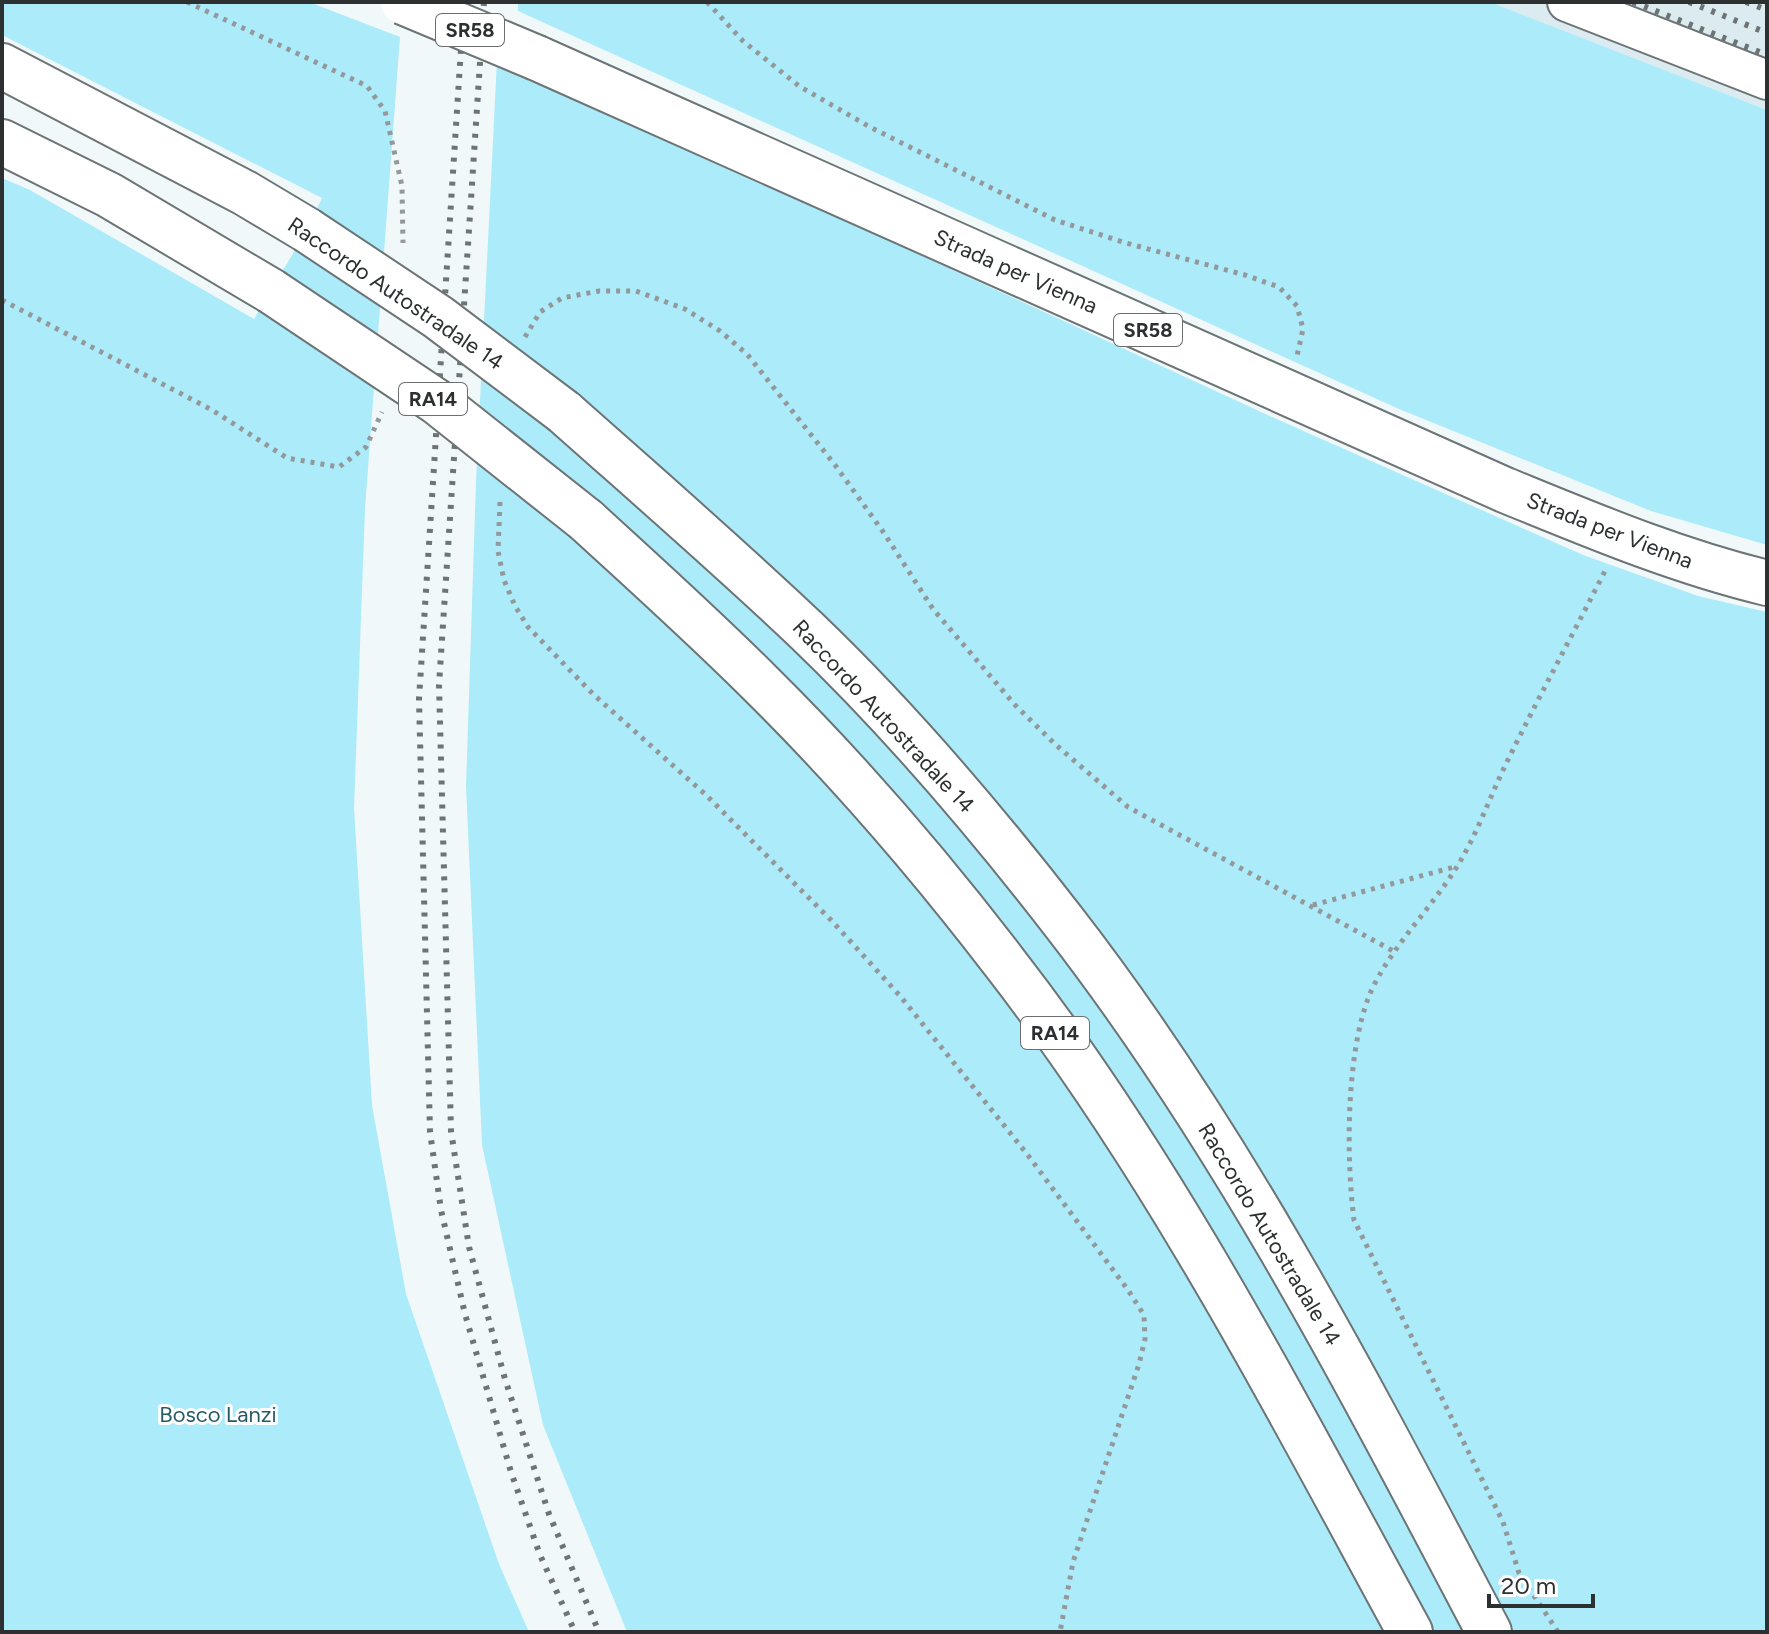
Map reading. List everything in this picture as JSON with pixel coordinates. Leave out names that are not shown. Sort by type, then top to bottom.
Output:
[{"type":"main road","name":"Strada per Vienna","points":[[403,2],[537,58],[1505,490],[1623,539],[1767,583]]},
{"type":"main road","name":"Raccordo Autostradale 14","points":[[2,66],[232,186],[307,230],[438,317],[564,412],[786,611],[884,709],[959,793],[1064,922],[1165,1062],[1255,1202],[1329,1331],[1489,1632]]},
{"type":"main road","name":"RA14","points":[[2,142],[109,195],[271,291],[437,402],[586,520],[760,682],[830,755],[902,834],[1006,964],[1100,1096],[1188,1233],[1262,1360],[1410,1632]]},
{"type":"lane","points":[[1567,2],[1767,80]]},
{"type":"path","points":[[187,2],[367,86],[385,111],[402,186],[403,243]]},
{"type":"path","points":[[707,2],[743,41],[799,86],[870,127],[1055,220],[1279,287],[1297,306],[1303,329],[1285,391]]},
{"type":"path","points":[[524,338],[540,312],[562,298],[599,291],[636,291],[685,309],[720,331],[747,354],[774,385],[884,533],[933,609],[1025,715],[1094,779],[1128,807],[1395,952]]},
{"type":"path","points":[[2,300],[212,410],[287,458],[339,467],[366,447],[387,403]]},
{"type":"path","points":[[501,502],[498,551],[504,580],[528,627],[593,694],[706,795],[831,920],[901,997],[1027,1154],[1144,1315],[1145,1339],[1139,1364],[1073,1562],[1060,1632]]},
{"type":"path","points":[[1558,1632],[1519,1573],[1503,1522],[1354,1220],[1348,1175],[1356,1051],[1369,996],[1395,952],[1458,866],[1504,767],[1623,539]]},
{"type":"path","points":[[1312,905],[1458,866]]},
{"type":"shaded area","points":[[1490,2],[1767,2],[1767,110]]},
{"type":"green space","name":"Bosco Lanzi","points":[[2,2],[309,2],[400,37],[365,509],[354,808],[372,1105],[406,1294],[499,1564],[529,1632],[2,1632],[2,178],[30,190],[254,319],[307,230],[322,198],[2,35]]},
{"type":"green space","points":[[518,2],[1490,2],[1767,110],[1767,545],[1651,511],[1399,409],[518,11]]},
{"type":"green space","points":[[497,60],[1272,417],[1583,555],[1698,596],[1767,612],[1767,1632],[627,1632],[543,1425],[482,1145],[466,786],[476,482]]},
{"type":"railway","points":[[464,2],[419,699],[430,1132],[441,1210],[465,1314],[511,1472],[540,1555],[575,1632]]},
{"type":"railway","points":[[484,2],[439,685],[451,1131],[469,1247],[505,1379],[549,1514],[599,1632]]},
{"type":"railway","points":[[1633,2],[1767,55]]},
{"type":"railway","points":[[1689,2],[1767,33]]},
{"type":"railway","points":[[1746,2],[1767,10]]}]
